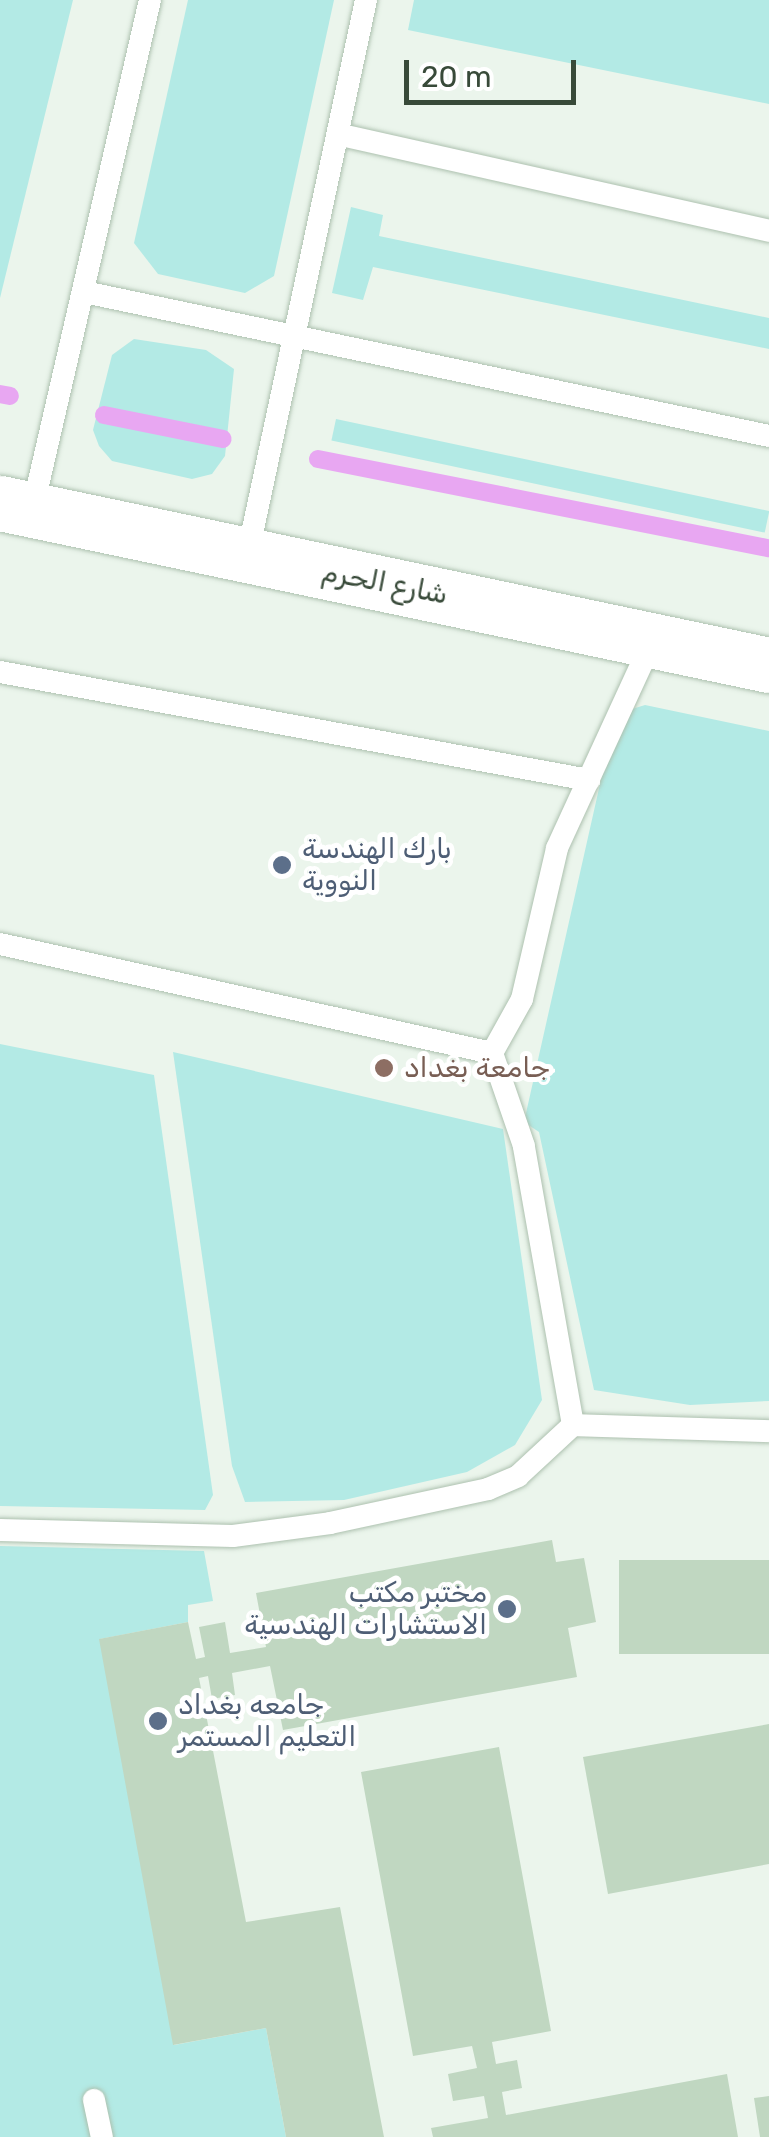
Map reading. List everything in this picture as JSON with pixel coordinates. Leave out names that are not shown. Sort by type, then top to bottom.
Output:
[{"type":"street","name":"شارع الحرم","points":[[16,507],[246,557],[654,636],[769,665]]},
{"type":"lane","points":[[16,507],[84,292],[150,0]]},
{"type":"lane","points":[[246,557],[341,135],[366,0]]},
{"type":"lane","points":[[341,135],[769,231]]},
{"type":"lane","points":[[84,292],[769,436]]},
{"type":"lane","points":[[573,1425],[524,1146],[492,1053],[522,1000],[557,848],[654,636]]},
{"type":"lane","points":[[0,672],[588,780]]},
{"type":"lane","points":[[0,944],[492,1053]]},
{"type":"lane","points":[[0,1530],[233,1536],[330,1523],[488,1489],[518,1476],[573,1425],[769,1431]]},
{"type":"lane","points":[[94,2100],[102,2137]]},
{"type":"shaded area","points":[[0,0],[73,0],[0,298]]},
{"type":"shaded area","points":[[188,0],[334,0],[274,276],[245,293],[158,274],[134,243]]},
{"type":"shaded area","points":[[414,0],[769,0],[769,104],[408,30]]},
{"type":"shaded area","points":[[351,207],[383,215],[379,236],[769,318],[769,349],[373,267],[363,300],[332,293]]},
{"type":"shaded area","points":[[134,339],[206,350],[234,369],[225,456],[212,474],[192,479],[112,461],[99,446],[93,430],[112,355]]},
{"type":"shaded area","points":[[336,419],[769,511],[765,533],[331,441]]},
{"type":"shaded area","points":[[645,705],[769,731],[769,1401],[690,1405],[594,1390],[539,1132],[524,1122],[611,735],[629,710]]},
{"type":"shaded area","points":[[0,1044],[154,1075],[213,1495],[205,1510],[0,1506]]},
{"type":"shaded area","points":[[173,1052],[503,1129],[542,1400],[515,1445],[467,1472],[344,1500],[245,1502],[232,1466]]},
{"type":"shaded area","points":[[0,1546],[204,1551],[213,1601],[188,1605],[188,1622],[100,1639],[174,2045],[266,2028],[286,2137],[0,2137]]},
{"type":"building","points":[[552,1540],[556,1562],[584,1558],[596,1622],[568,1628],[577,1677],[283,1730],[270,1666],[232,1673],[235,1695],[212,1699],[208,1676],[199,1678],[246,1922],[340,1907],[384,2137],[286,2137],[266,2028],[173,2045],[99,1639],[188,1622],[196,1659],[205,1657],[199,1627],[225,1622],[230,1653],[266,1647],[256,1593]]},
{"type":"building","points":[[619,1560],[769,1560],[769,1654],[619,1654]]},
{"type":"building","points":[[769,1724],[769,1864],[608,1894],[583,1757]]},
{"type":"building","points":[[499,1747],[551,2031],[492,2042],[496,2064],[517,2060],[522,2088],[502,2092],[506,2115],[727,2074],[738,2137],[433,2137],[431,2128],[488,2118],[484,2096],[453,2101],[448,2074],[477,2068],[472,2046],[413,2056],[361,1772]]},
{"type":"building","points":[[769,2096],[769,2137],[760,2137],[754,2098]]},
{"type":"waterway","points":[[0,394],[10,396]]},
{"type":"waterway","points":[[104,415],[223,439]]},
{"type":"waterway","points":[[318,459],[769,548]]},
{"type":"place","name":"بارك الهندسة النووية","points":[[282,865]]},
{"type":"place","name":"جامعة بغداد","points":[[384,1068]]},
{"type":"place","name":"مختبر مكتب الاستشارات الهندسية","points":[[507,1609]]},
{"type":"place","name":"جامعه بغداد التعليم المستمر","points":[[158,1721]]}]
